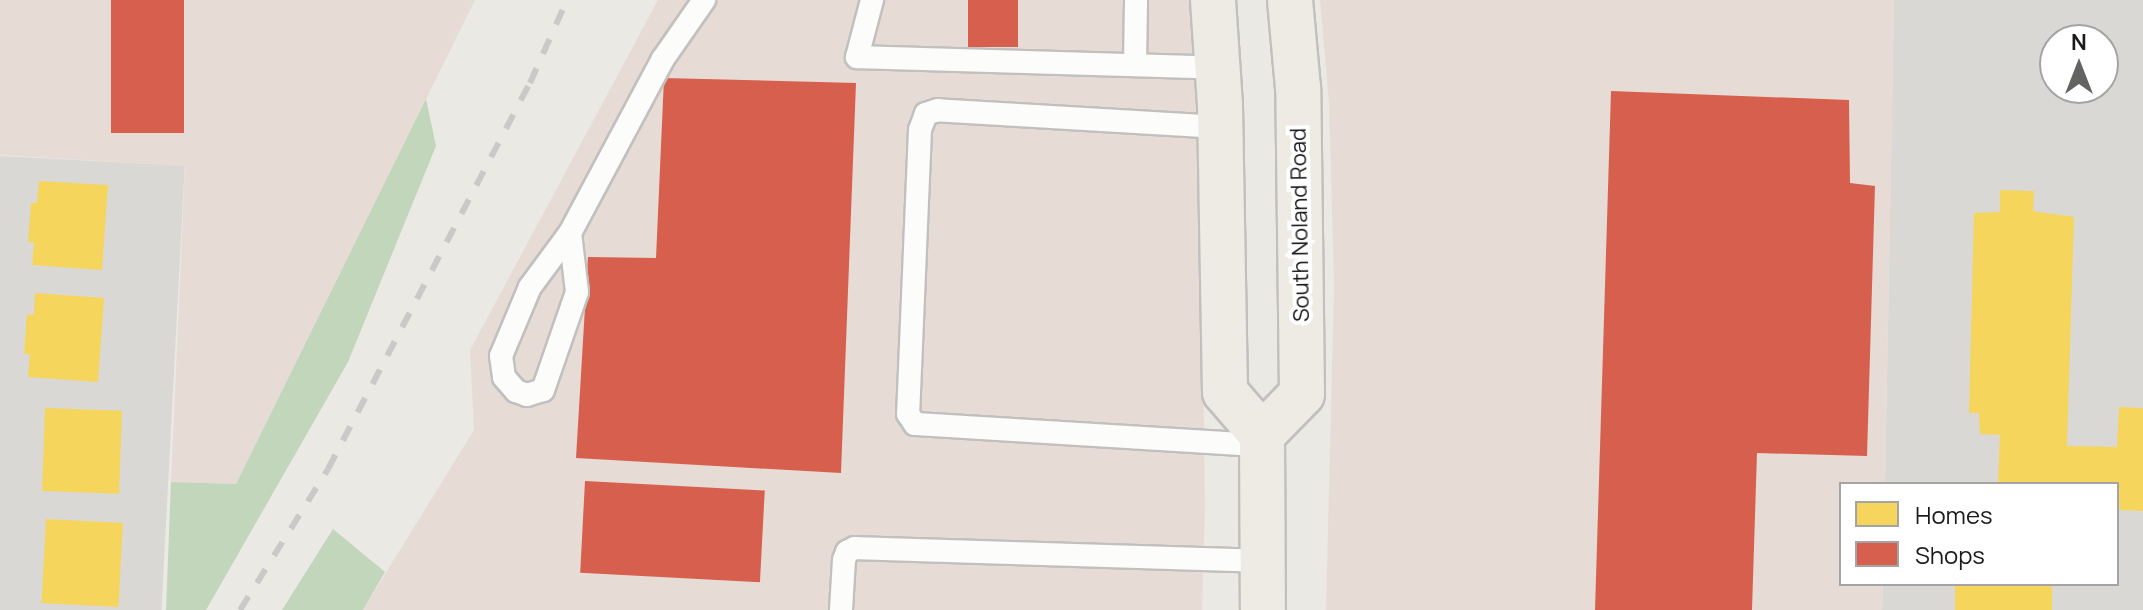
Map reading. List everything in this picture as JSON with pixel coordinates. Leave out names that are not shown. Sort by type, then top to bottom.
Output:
[{"type":"main road","points":[[1213,0],[1220,127],[1225,392],[1262,440],[1263,610]]},
{"type":"main road","name":"South Noland Road","points":[[1262,440],[1302,394],[1298,88],[1290,0]]},
{"type":"lane","points":[[570,233],[577,292],[543,390],[527,395],[516,391],[504,377],[501,356],[530,287],[570,233],[663,59],[704,0]]},
{"type":"lane","points":[[872,0],[857,57],[1218,68]]},
{"type":"lane","points":[[1135,65],[1136,0]]},
{"type":"lane","points":[[1220,127],[938,110],[926,114],[920,130],[908,414],[915,424],[1262,440]]},
{"type":"lane","points":[[841,610],[844,560],[847,552],[855,548],[1263,561]]},
{"type":"shaded area","points":[[0,0],[475,0],[236,484],[171,482],[185,166],[0,155]]},
{"type":"shaded area","points":[[658,0],[1191,0],[1201,198],[1205,509],[1202,610],[363,610],[474,430],[470,350]]},
{"type":"shaded area","points":[[1320,0],[1894,0],[1885,482],[1839,482],[1839,586],[1883,586],[1882,610],[1326,610],[1334,285],[1329,103]]},
{"type":"shaded area","points":[[1894,0],[2143,0],[2143,610],[1882,610],[1883,586],[2119,586],[2119,482],[1885,482]]},
{"type":"shaded area","points":[[0,156],[185,166],[161,610],[0,610]]},
{"type":"green space","points":[[426,99],[436,146],[348,362],[206,610],[166,610],[171,482],[236,484]]},
{"type":"green space","points":[[333,529],[385,572],[363,610],[282,610]]},
{"type":"building: Homes","points":[[39,181],[108,185],[102,270],[32,265],[34,242],[28,242],[31,203],[37,203]]},
{"type":"building: Homes","points":[[2000,190],[2034,191],[2033,211],[2074,217],[2067,446],[2117,447],[2119,407],[2143,408],[2143,511],[2120,510],[2119,482],[1998,482],[2000,435],[1980,434],[1979,413],[1969,413],[1974,213],[2000,212]]},
{"type":"building: Homes","points":[[35,293],[104,298],[98,382],[28,377],[30,354],[24,354],[27,314],[34,315]]},
{"type":"building: Homes","points":[[45,408],[122,411],[119,494],[42,491]]},
{"type":"building: Homes","points":[[46,519],[123,523],[118,607],[42,603]]},
{"type":"building: Homes","points":[[1955,586],[2052,586],[2052,610],[1955,610]]},
{"type":"building: Shops","points":[[111,0],[184,0],[184,133],[111,133]]},
{"type":"building: Shops","points":[[968,0],[1018,0],[1018,47],[968,47]]},
{"type":"building: Shops","points":[[664,78],[856,83],[841,473],[576,458],[588,257],[656,258]]},
{"type":"building: Shops","points":[[1611,91],[1849,100],[1850,183],[1875,186],[1867,456],[1757,453],[1752,610],[1595,610]]},
{"type":"building: Shops","points":[[585,481],[765,490],[760,582],[580,573]]},
{"type":"railway","points":[[240,610],[328,469],[530,83],[567,0]]}]
